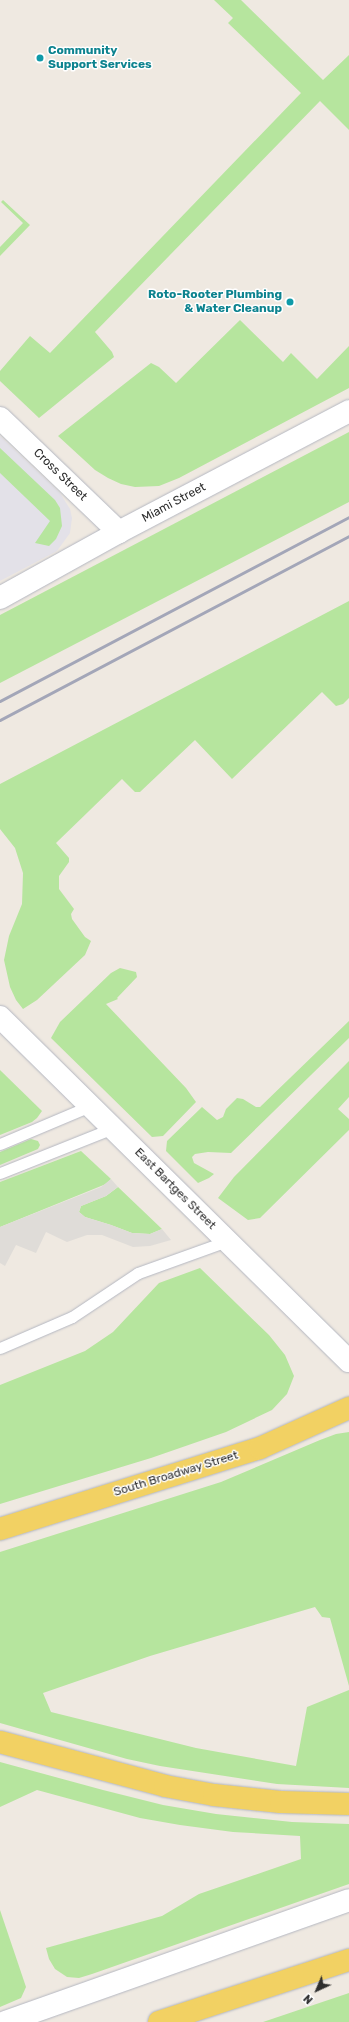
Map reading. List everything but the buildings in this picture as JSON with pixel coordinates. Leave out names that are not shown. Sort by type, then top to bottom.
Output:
[{"type":"main road","name":"South Broadway Street","points":[[0,1529],[260,1448],[349,1408]]},
{"type":"main road","points":[[0,1742],[172,1787],[214,1794],[281,1802],[349,1804]]},
{"type":"main road","points":[[159,2022],[349,1960]]},
{"type":"street","name":"Miami Street","points":[[0,598],[120,532],[349,411]]},
{"type":"street","name":"Cross Street","points":[[0,418],[120,532]]},
{"type":"street","name":"East Bartges Street","points":[[0,1017],[349,1361]]},
{"type":"street","points":[[4,2022],[349,1900]]},
{"type":"lane","points":[[0,1144],[90,1106]]},
{"type":"lane","points":[[0,1173],[113,1128]]},
{"type":"lane","points":[[0,1348],[72,1317],[138,1273],[227,1241]]},
{"type":"shaded area","points":[[0,436],[60,493],[70,509],[72,518],[70,533],[57,551],[0,581]]},
{"type":"shaded area","points":[[111,1179],[118,1187],[106,1196],[81,1206],[79,1212],[85,1217],[132,1233],[150,1234],[162,1229],[171,1240],[150,1246],[133,1247],[102,1235],[87,1235],[67,1242],[46,1232],[36,1253],[16,1245],[5,1266],[0,1263],[0,1227],[101,1187]]},
{"type":"green space","points":[[214,0],[241,0],[323,80],[349,55],[349,130],[320,101],[95,332],[112,352],[114,357],[39,418],[0,381],[0,371],[30,336],[50,353],[301,93],[228,23],[233,18]]},
{"type":"green space","points":[[3,200],[30,225],[0,256],[0,247],[23,223],[1,202]]},
{"type":"green space","points":[[240,320],[283,362],[291,353],[317,379],[349,346],[349,388],[179,478],[159,486],[135,487],[121,484],[108,478],[95,470],[58,436],[151,363],[159,367],[176,383]]},
{"type":"green space","points":[[349,432],[349,502],[0,683],[0,615]]},
{"type":"green space","points":[[0,448],[55,500],[60,508],[62,526],[56,539],[49,546],[35,543],[50,521],[0,473]]},
{"type":"green space","points":[[349,601],[349,698],[343,704],[336,706],[322,692],[232,779],[195,740],[140,792],[135,792],[122,779],[56,843],[69,858],[69,862],[59,876],[59,889],[74,909],[71,914],[72,919],[85,937],[91,941],[85,955],[37,1000],[23,1009],[16,1000],[10,987],[4,960],[9,936],[22,904],[23,873],[15,848],[0,829],[0,784]]},
{"type":"green space","points":[[120,968],[136,972],[137,977],[117,998],[118,999],[106,1004],[186,1088],[196,1102],[163,1136],[152,1137],[51,1038],[60,1022],[111,973]]},
{"type":"green space","points":[[349,1021],[349,1038],[231,1153],[208,1152],[195,1154],[192,1157],[194,1163],[214,1174],[209,1178],[198,1183],[166,1151],[167,1141],[202,1107],[217,1120],[223,1117],[226,1109],[237,1098],[243,1099],[256,1107],[260,1107]]},
{"type":"green space","points":[[349,1061],[349,1097],[338,1109],[349,1119],[349,1130],[260,1218],[248,1220],[218,1198],[234,1177]]},
{"type":"green space","points":[[0,1070],[42,1111],[32,1122],[0,1135]]},
{"type":"green space","points":[[31,1139],[38,1141],[40,1145],[38,1149],[0,1165],[0,1152]]},
{"type":"green space","points":[[81,1151],[111,1179],[106,1184],[0,1227],[0,1182]]},
{"type":"green space","points":[[118,1187],[162,1229],[150,1234],[132,1233],[85,1217],[79,1212],[81,1206],[106,1196]]},
{"type":"green space","points":[[200,1268],[269,1335],[285,1355],[294,1376],[287,1394],[272,1410],[226,1432],[151,1458],[0,1504],[0,1385],[85,1351],[113,1332],[159,1283]]},
{"type":"green space","points":[[349,1432],[349,1686],[330,1618],[322,1617],[315,1607],[150,1656],[43,1693],[51,1712],[196,1748],[296,1766],[307,1707],[349,1690],[349,1788],[277,1784],[160,1766],[127,1759],[0,1723],[0,1552],[221,1482],[320,1440],[336,1434]]},
{"type":"green space","points":[[0,1762],[163,1805],[216,1814],[292,1822],[349,1824],[349,1884],[92,1974],[79,1978],[67,1977],[55,1969],[49,1959],[46,1948],[162,1916],[199,1894],[301,1859],[300,1836],[233,1832],[180,1825],[140,1818],[37,1790],[0,1807]]},
{"type":"green space","points":[[0,1910],[26,1987],[21,1998],[0,2007]]},
{"type":"green space","points":[[349,1993],[349,2022],[263,2022]]},
{"type":"railway","points":[[0,701],[349,517]]},
{"type":"railway","points":[[0,720],[349,536]]},
{"type":"place","name":"Community Support Services","points":[[40,58]]},
{"type":"place","name":"Roto-Rooter Plumbing & Water Cleanup","points":[[290,302]]}]
